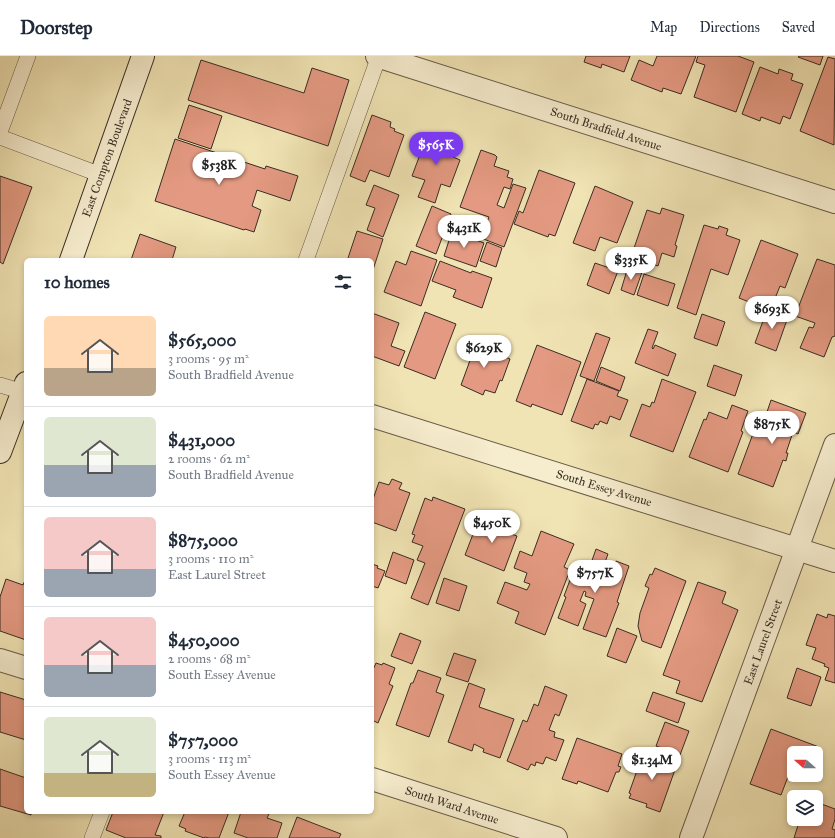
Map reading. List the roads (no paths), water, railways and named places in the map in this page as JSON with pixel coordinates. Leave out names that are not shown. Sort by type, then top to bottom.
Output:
[{"type":"street","name":"East Compton Boulevard","points":[[72,258],[143,56]]},
{"type":"street","name":"South Bradfield Avenue","points":[[378,56],[835,202]]},
{"type":"street","points":[[0,452],[24,388]]},
{"type":"street","name":"South Essey Avenue","points":[[374,417],[835,561]]},
{"type":"street","name":"East Laurel Street","points":[[690,838],[798,549],[835,445]]},
{"type":"street","points":[[0,660],[24,667]]},
{"type":"street","name":"South Ward Avenue","points":[[374,780],[556,838]]},
{"type":"lane","points":[[0,132],[28,56]]},
{"type":"lane","points":[[307,258],[378,56]]},
{"type":"lane","points":[[0,136],[101,175]]},
{"type":"lane","points":[[0,385],[24,388]]},
{"type":"lane","points":[[92,838],[101,814]]}]
